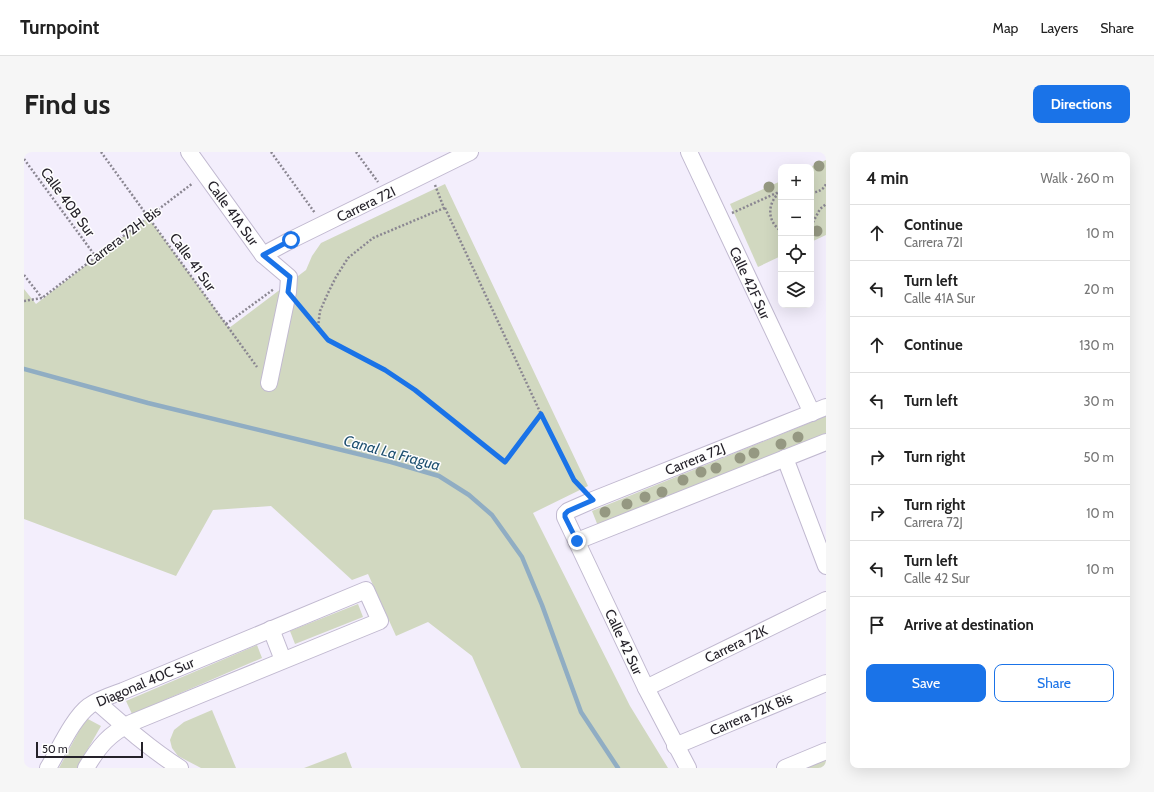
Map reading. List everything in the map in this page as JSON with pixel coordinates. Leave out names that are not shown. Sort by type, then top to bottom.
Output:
[{"type":"street","name":"Carrera 72I","points":[[263,255],[429,173],[444,157],[470,152]]},
{"type":"street","name":"Calle 42F Sur","points":[[689,152],[819,410]]},
{"type":"street","name":"Calle 41A Sur","points":[[192,153],[205,174],[263,255],[289,284]]},
{"type":"street","points":[[269,383],[289,284]]},
{"type":"street","name":"Carrera 72J","points":[[565,514],[568,511],[593,500],[819,410]]},
{"type":"street","points":[[577,541],[826,442]]},
{"type":"street","points":[[785,458],[826,566]]},
{"type":"street","name":"Calle 42 Sur","points":[[565,514],[565,517],[646,688],[675,746],[688,768]]},
{"type":"street","name":"Diagonal 40C Sur","points":[[48,768],[76,720],[90,705],[366,590],[380,621],[282,660],[125,726],[111,735],[101,745],[86,768]]},
{"type":"street","name":"Carrera 72K","points":[[646,688],[826,600]]},
{"type":"street","points":[[271,629],[282,660]]},
{"type":"street","name":"Carrera 72K Bis","points":[[675,746],[826,683]]},
{"type":"street","points":[[97,702],[164,758],[180,768]]},
{"type":"street","points":[[785,768],[826,751]]},
{"type":"path","name":"Calle 41 Sur","points":[[101,152],[269,383]]},
{"type":"path","points":[[271,152],[324,225]]},
{"type":"path","points":[[356,152],[387,193]]},
{"type":"path","name":"Calle 40B Sur","points":[[24,159],[96,257]]},
{"type":"path","points":[[429,173],[541,414],[574,480],[593,500]]},
{"type":"path","name":"Carrera 72H Bis","points":[[42,298],[205,174]]},
{"type":"path","points":[[814,193],[819,192],[826,184]]},
{"type":"path","points":[[731,213],[778,192]]},
{"type":"path","points":[[778,193],[773,199],[770,207],[772,222],[778,229]]},
{"type":"path","points":[[814,220],[820,209],[826,204]]},
{"type":"path","points":[[318,327],[320,311],[336,277],[348,258],[373,238],[444,208]]},
{"type":"path","points":[[24,275],[42,298],[24,301]]},
{"type":"path","points":[[226,324],[289,284],[328,340],[385,370],[415,390],[505,462],[541,414]]},
{"type":"green space","points":[[826,160],[826,235],[814,241],[814,200],[814,165]]},
{"type":"green space","points":[[778,182],[778,257],[758,267],[730,204]]},
{"type":"green space","points":[[445,184],[588,486],[533,513],[630,706],[668,768],[521,768],[472,656],[428,622],[396,636],[368,574],[352,580],[271,506],[213,510],[176,576],[24,519],[24,289],[36,304],[148,217],[229,328],[306,270],[312,256],[321,243]]},
{"type":"green space","points":[[826,416],[826,433],[598,526],[592,511]]},
{"type":"green space","points":[[358,604],[363,617],[295,644],[290,631]]},
{"type":"green space","points":[[257,645],[262,658],[132,714],[126,701]]},
{"type":"green space","points":[[212,710],[236,768],[201,768],[178,756],[172,748],[170,740],[174,730],[184,722]]},
{"type":"green space","points":[[86,718],[101,726],[77,768],[59,768]]},
{"type":"green space","points":[[346,752],[352,768],[304,768]]},
{"type":"green space","points":[[826,759],[826,768],[804,768]]},
{"type":"waterway","name":"Canal La Fragua","points":[[24,369],[148,403],[391,462],[439,476],[469,495],[492,515],[522,557],[542,605],[581,712],[618,768]]},
{"type":"route","points":[[291,240],[263,255],[290,277],[288,292],[328,340],[385,370],[415,390],[505,462],[541,414],[574,480],[593,500],[568,511],[565,514],[565,517],[577,541]]}]
